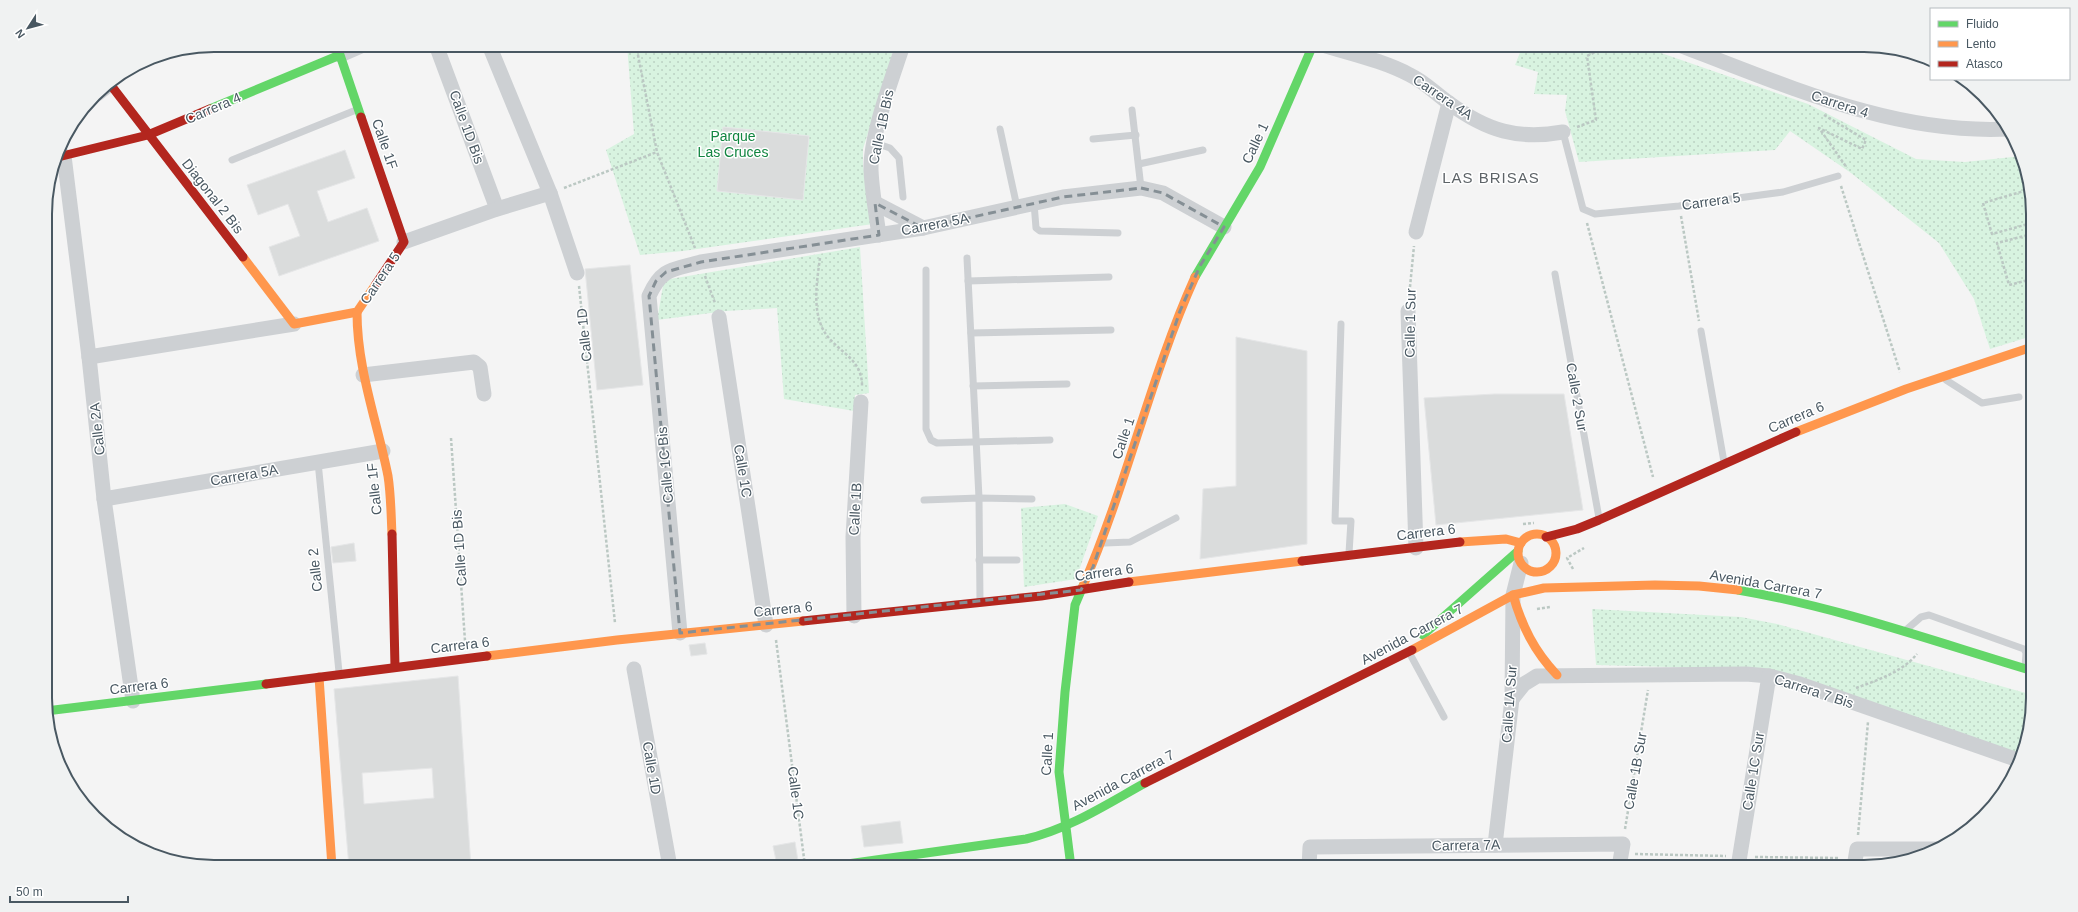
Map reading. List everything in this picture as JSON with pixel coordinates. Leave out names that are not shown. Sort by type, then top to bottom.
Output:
[{"type":"street","name":"Carrera 4","points":[[63,157],[148,135],[347,52]]},
{"type":"street","name":"Calle 1D Bis","points":[[439,52],[497,209]]},
{"type":"street","points":[[492,52],[550,193],[577,273]]},
{"type":"street","name":"Calle 1B Bis","points":[[879,235],[871,169],[875,143],[901,52]]},
{"type":"street","name":"Calle 1","points":[[1069,860],[1060,786],[1061,752],[1075,605],[1102,543],[1180,311],[1200,266],[1260,167],[1310,52]]},
{"type":"street","name":"Carrera 4A","points":[[1344,52],[1410,74],[1466,115],[1500,131],[1521,136],[1542,136],[1563,132]]},
{"type":"street","name":"Carrera 4","points":[[1698,52],[1864,112],[1905,122],[1950,128],[2002,129]]},
{"type":"street","name":"Calle 1F","points":[[340,55],[404,242]]},
{"type":"street","name":"Diagonal 2 Bis","points":[[112,87],[294,324]]},
{"type":"street","points":[[1416,232],[1449,103]]},
{"type":"street","name":"Calle 2A","points":[[61,160],[89,357],[104,499],[133,701]]},
{"type":"street","name":"Carrera 5A","points":[[649,296],[656,281],[666,272],[701,262],[923,228],[1034,202],[1089,193],[1141,188],[1163,193],[1224,227]]},
{"type":"street","name":"Carrera 5","points":[[89,357],[294,324],[357,312],[404,242],[497,209],[550,193]]},
{"type":"street","points":[[875,203],[923,228]]},
{"type":"street","name":"Calle 1C Bis","points":[[649,296],[680,634]]},
{"type":"street","name":"Calle 1 Sur","points":[[1408,311],[1416,548]]},
{"type":"street","name":"Calle 1F","points":[[357,312],[357,333],[363,375],[383,451],[391,505],[395,667]]},
{"type":"street","name":"Calle 1C","points":[[719,317],[770,624]]},
{"type":"street","name":"Carrera 6","points":[[1546,537],[1576,529],[1599,520],[1813,424],[1906,389],[2026,349]]},
{"type":"street","points":[[363,375],[474,362],[480,367],[484,394]]},
{"type":"street","name":"Calle 1B","points":[[854,616],[852,537],[861,402]]},
{"type":"street","name":"Carrera 5A","points":[[104,499],[383,451]]},
{"type":"street","name":"Carrera 6","points":[[1556,552],[1576,529]]},
{"type":"street","points":[[1393,662],[1520,552],[1530,536],[1540,535],[1546,537],[1550,540],[1556,552],[1553,563],[1545,570],[1535,572],[1525,568],[1520,552]]},
{"type":"street","name":"Carrera 6","points":[[52,710],[617,640],[980,602],[1495,539],[1512,540],[1520,552]]},
{"type":"street","name":"Calle 1A Sur","points":[[1495,845],[1512,700],[1514,595],[1520,552]]},
{"type":"street","points":[[1553,563],[1560,576],[1571,587]]},
{"type":"street","name":"Avenida Carrera 7","points":[[876,860],[1026,839],[1047,834],[1066,826],[1175,767],[1393,662],[1514,595],[1544,588],[1655,585],[1699,586],[1736,590],[1822,608],[2026,669]]},
{"type":"street","points":[[1514,595],[1518,612],[1535,650],[1557,675]]},
{"type":"street","name":"Calle 1D","points":[[634,669],[669,860]]},
{"type":"street","name":"Carrera 7 Bis","points":[[1512,700],[1518,690],[1530,679],[1537,676],[1746,674],[1769,676],[1800,684],[1869,710],[2014,759]]},
{"type":"street","name":"Calle 1C Sur","points":[[1739,860],[1769,676]]},
{"type":"street","points":[[319,677],[332,860]]},
{"type":"street","points":[[1620,860],[1622,844]]},
{"type":"street","name":"Carrera 7A","points":[[1309,860],[1310,847],[1622,844]]},
{"type":"street","points":[[1855,860],[1857,849],[1926,848]]},
{"type":"lane","points":[[232,160],[358,109]]},
{"type":"lane","points":[[1132,110],[1141,188]]},
{"type":"lane","points":[[1000,129],[1017,207]]},
{"type":"lane","points":[[1563,132],[1583,209]]},
{"type":"lane","points":[[1093,139],[1136,135]]},
{"type":"lane","points":[[875,143],[890,148],[900,158],[903,197]]},
{"type":"lane","points":[[1139,164],[1203,150]]},
{"type":"lane","name":"Carrera 5","points":[[1583,209],[1595,214],[1608,214],[1679,206],[1783,192],[1838,176]]},
{"type":"lane","points":[[1034,202],[1036,228],[1040,231],[1118,233]]},
{"type":"lane","points":[[967,258],[979,498],[980,602]]},
{"type":"lane","points":[[926,270],[926,429],[931,440],[937,443],[1050,440]]},
{"type":"lane","name":"Calle 2 Sur","points":[[1555,274],[1599,520]]},
{"type":"lane","points":[[968,281],[1109,277]]},
{"type":"lane","points":[[1341,324],[1334,520],[1351,521],[1349,556]]},
{"type":"lane","points":[[971,333],[1111,330]]},
{"type":"lane","points":[[1701,331],[1724,463]]},
{"type":"lane","points":[[1941,377],[1982,403],[2019,397]]},
{"type":"lane","points":[[973,386],[1067,384]]},
{"type":"lane","name":"Calle 2","points":[[318,462],[339,674]]},
{"type":"lane","points":[[924,500],[979,498],[1032,499]]},
{"type":"lane","points":[[1102,543],[1130,542],[1176,518]]},
{"type":"lane","points":[[979,560],[1017,560]]},
{"type":"lane","points":[[1903,632],[1921,617],[1929,615],[2024,649],[2026,653]]},
{"type":"lane","points":[[1409,652],[1444,718]]},
{"type":"path","points":[[637,52],[657,152],[701,262],[719,317]]},
{"type":"path","points":[[1563,132],[1596,120],[1587,56],[1595,52]]},
{"type":"path","points":[[1829,100],[1824,116],[1866,140],[1862,149],[1819,128],[1848,168],[1838,176],[1906,389]]},
{"type":"path","points":[[550,193],[657,152]]},
{"type":"path","points":[[2025,191],[1983,203],[1992,234],[2026,225]]},
{"type":"path","points":[[1679,206],[1701,331]]},
{"type":"path","points":[[1583,209],[1657,493]]},
{"type":"path","name":"Calle 1 Sur","points":[[1408,311],[1416,232]]},
{"type":"path","points":[[2026,236],[1997,243],[2009,285],[2026,280]]},
{"type":"path","points":[[823,243],[816,301],[821,326],[834,344],[848,355],[860,370],[862,381],[861,402]]},
{"type":"path","name":"Calle 1D","points":[[577,273],[617,640]]},
{"type":"path","name":"Calle 1D Bis","points":[[451,438],[466,658]]},
{"type":"path","points":[[1576,576],[1567,558],[1584,548]]},
{"type":"path","points":[[1518,612],[1555,607]]},
{"type":"path","name":"Calle 1C","points":[[770,624],[804,860]]},
{"type":"path","points":[[1832,696],[1882,678],[1909,663],[1918,652],[1912,649]]},
{"type":"path","name":"Calle 1B Sur","points":[[1622,844],[1651,676]]},
{"type":"path","points":[[1857,849],[1869,710]]},
{"type":"highlighted area","points":[[1141,188],[1163,193],[1224,227],[1200,266],[1180,311],[1093,567],[1081,590],[680,633],[649,296],[656,281],[666,272],[701,262],[879,235],[875,203],[923,228],[1063,197]]},
{"type":"green space","name":"Parque Las Cruces","points":[[628,52],[893,52],[863,149],[863,165],[873,224],[683,251],[640,255],[606,150],[634,134]]},
{"type":"green space","points":[[1520,52],[1658,52],[1808,104],[1916,159],[1965,162],[2015,157],[2023,182],[2026,203],[2026,338],[1990,349],[1974,299],[1939,243],[1851,173],[1790,131],[1775,150],[1579,162],[1565,111],[1567,95],[1534,94],[1538,72],[1515,65]]},
{"type":"green space","points":[[860,247],[869,393],[855,395],[854,411],[784,399],[777,308],[726,311],[657,320],[664,280]]},
{"type":"green space","points":[[1065,504],[1098,516],[1076,579],[1024,587],[1021,508]]},
{"type":"green space","points":[[1592,609],[1741,617],[1777,624],[2026,693],[2025,719],[2015,756],[1744,669],[1596,665]]},
{"type":"building","points":[[723,127],[809,136],[803,200],[717,191]]},
{"type":"building","points":[[345,150],[355,178],[317,191],[328,222],[367,208],[379,241],[279,276],[269,247],[300,236],[288,204],[258,215],[247,185]]},
{"type":"building","points":[[630,265],[643,385],[597,390],[585,269]]},
{"type":"building","points":[[1236,337],[1307,351],[1307,544],[1200,559],[1203,489],[1236,486]]},
{"type":"building","points":[[1495,394],[1564,394],[1583,510],[1436,525],[1424,398]]},
{"type":"building","points":[[354,543],[356,561],[333,563],[331,547]]},
{"type":"building","points":[[705,643],[707,654],[691,656],[689,645]]},
{"type":"building","points":[[458,676],[471,860],[348,860],[334,689]],"holes":[[[432,768],[434,798],[364,804],[362,773]]]},
{"type":"building","points":[[900,821],[903,843],[864,847],[861,826]]},
{"type":"building","points":[[795,842],[798,860],[776,860],[773,846]]},
{"type":"traffic: fast","points":[[1195,277],[1260,167],[1310,52]]},
{"type":"traffic: fast","points":[[210,109],[340,55],[361,117]]},
{"type":"traffic: fast","points":[[1423,635],[1518,551]]},
{"type":"traffic: fast","points":[[1070,860],[1059,772],[1065,692],[1075,605],[1083,586]]},
{"type":"traffic: fast","points":[[1738,590],[1775,597],[1850,615],[2026,669]]},
{"type":"traffic: fast","points":[[52,710],[266,684]]},
{"type":"traffic: fast","points":[[876,860],[1026,839],[1042,835],[1073,822],[1145,783]]},
{"type":"traffic: slow","points":[[243,257],[294,324],[357,312],[376,284]]},
{"type":"traffic: slow","points":[[1083,586],[1113,509],[1165,353],[1195,277]]},
{"type":"traffic: slow","points":[[357,312],[360,354],[368,395],[388,476],[392,534]]},
{"type":"traffic: slow","points":[[1796,432],[1906,389],[2026,349]]},
{"type":"traffic: slow","points":[[1537,534],[1550,540],[1556,553],[1550,566],[1537,572],[1524,566],[1518,553],[1524,540],[1537,534]]},
{"type":"traffic: slow","points":[[1460,542],[1506,539],[1521,543]]},
{"type":"traffic: slow","points":[[1129,582],[1302,561]]},
{"type":"traffic: slow","points":[[1412,650],[1513,595],[1544,588],[1655,585],[1699,586],[1738,590]]},
{"type":"traffic: slow","points":[[1513,595],[1520,617],[1530,638],[1542,657],[1557,675]]},
{"type":"traffic: slow","points":[[487,656],[617,640],[803,621]]},
{"type":"traffic: slow","points":[[319,677],[332,860]]},
{"type":"traffic: jam","points":[[112,87],[243,257]]},
{"type":"traffic: jam","points":[[63,156],[148,135],[210,109]]},
{"type":"traffic: jam","points":[[361,117],[404,242],[376,284]]},
{"type":"traffic: jam","points":[[1546,537],[1577,529],[1599,520],[1796,432]]},
{"type":"traffic: jam","points":[[392,534],[395,667]]},
{"type":"traffic: jam","points":[[1302,561],[1460,542]]},
{"type":"traffic: jam","points":[[803,621],[1041,596],[1129,582]]},
{"type":"traffic: jam","points":[[1145,783],[1412,650]]},
{"type":"traffic: jam","points":[[266,684],[487,656]]},
{"type":"district","name":"LAS BRISAS","points":[[1491,178]]}]
